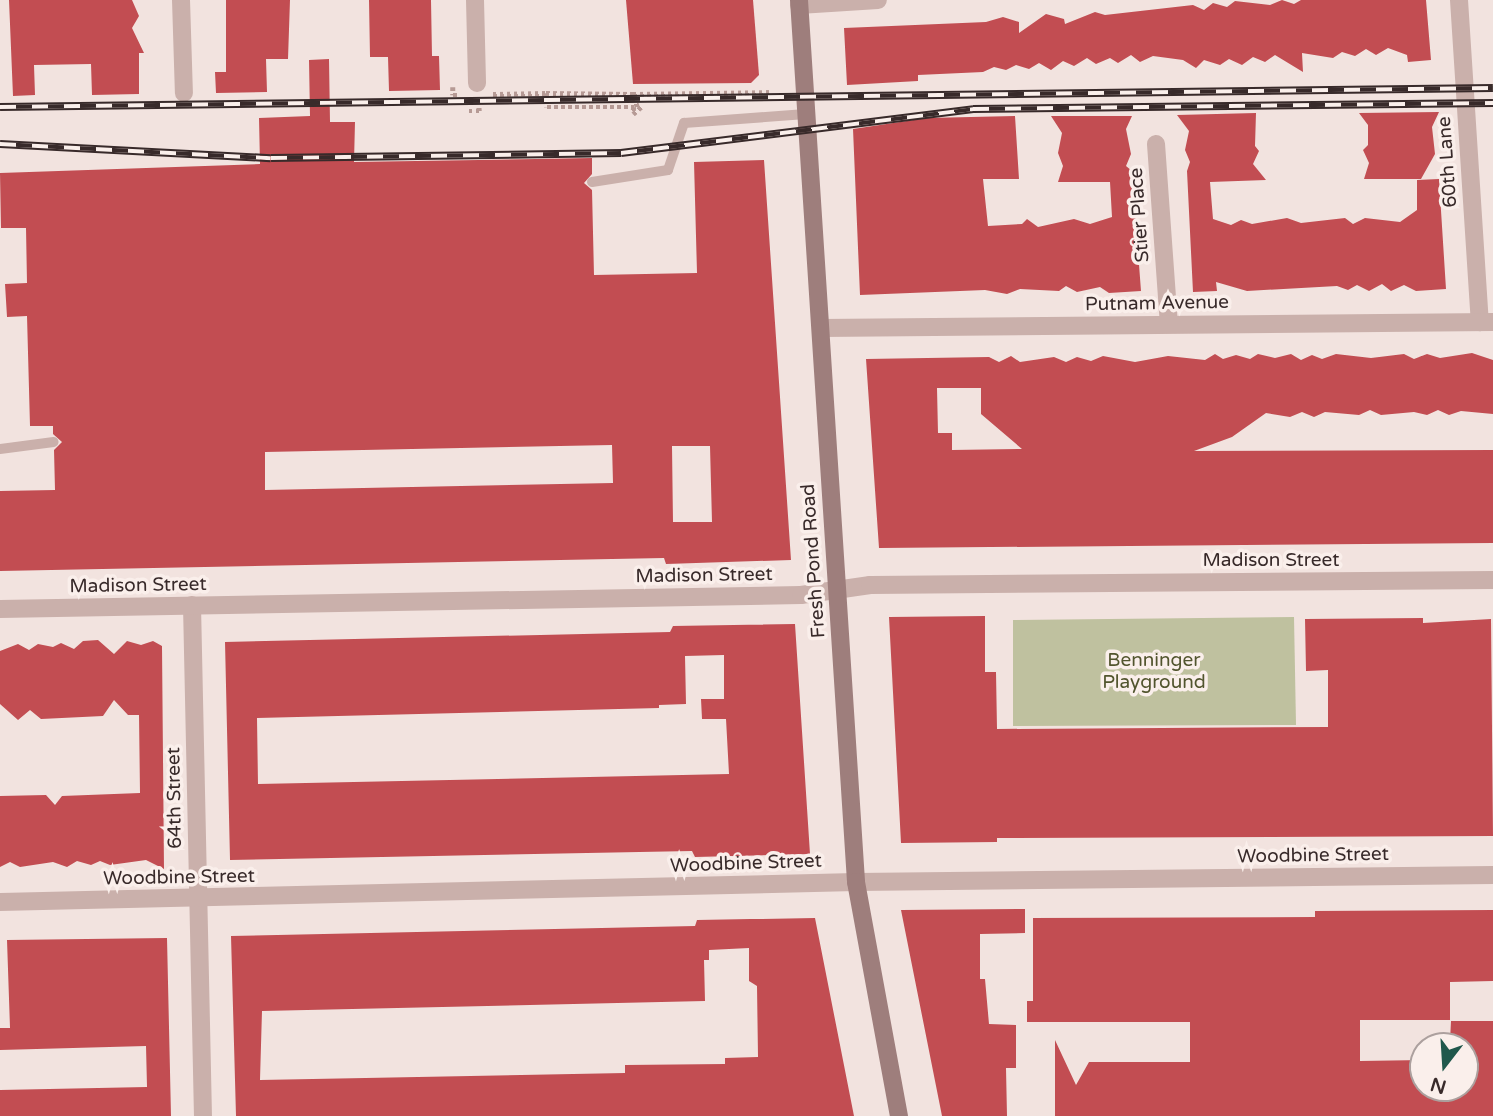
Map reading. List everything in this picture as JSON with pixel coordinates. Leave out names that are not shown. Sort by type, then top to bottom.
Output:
[{"type":"main road","name":"Fresh Pond Road","points":[[799,3],[856,881],[899,1116]]},
{"type":"street","points":[[181,0],[184,93]]},
{"type":"street","points":[[475,0],[482,88]]},
{"type":"street","points":[[799,3],[878,0]]},
{"type":"street","name":"60th Lane","points":[[1459,0],[1487,322]]},
{"type":"street","name":"Stier Place","points":[[1156,144],[1169,324]]},
{"type":"street","name":"Putnam Avenue","points":[[821,328],[1487,322]]},
{"type":"street","name":"Madison Street","points":[[0,609],[801,595],[870,585],[1493,580]]},
{"type":"street","name":"64th Street","points":[[192,605],[203,1116]]},
{"type":"street","name":"Woodbine Street","points":[[0,902],[856,881],[1493,875]]},
{"type":"lane","points":[[592,182],[668,170],[684,123],[806,114]]},
{"type":"lane","points":[[0,449],[54,442]]},
{"type":"path","points":[[500,94],[501,86]]},
{"type":"path","points":[[453,87],[453,95]]},
{"type":"path","points":[[482,88],[500,94],[769,92]]},
{"type":"path","points":[[546,93],[547,107],[634,107],[633,94]]},
{"type":"path","points":[[469,111],[479,111]]},
{"type":"green space","name":"Benninger Playground","points":[[1294,617],[1296,725],[1013,726],[1013,620]]},
{"type":"building","points":[[9,0],[132,0],[139,16],[132,28],[144,53],[139,53],[139,94],[92,95],[91,64],[34,65],[35,95],[13,96]]},
{"type":"building","points":[[226,0],[290,0],[288,59],[266,59],[267,92],[216,93],[215,72],[226,72]]},
{"type":"building","points":[[369,0],[431,0],[432,56],[439,56],[440,90],[389,91],[388,57],[370,57]]},
{"type":"building","points":[[626,0],[753,0],[759,75],[751,83],[633,84]]},
{"type":"building","points":[[1282,0],[1294,4],[1301,0],[1426,0],[1431,60],[1408,62],[1407,55],[1388,48],[1376,55],[1366,49],[1355,56],[1342,52],[1333,58],[1302,53],[1303,72],[1275,55],[1265,62],[1253,57],[1242,65],[1229,59],[1220,65],[1204,60],[1196,68],[1183,60],[1153,56],[1140,62],[1131,55],[1118,63],[1110,58],[1096,64],[1087,58],[1074,66],[1063,61],[1051,70],[1039,63],[1029,69],[1016,65],[1006,70],[994,67],[983,72],[918,75],[918,81],[847,85],[844,28],[986,22],[1003,17],[1019,22],[1019,33],[1046,14],[1064,19],[1065,24],[1095,12],[1105,15],[1193,5],[1204,10],[1213,3],[1227,7],[1235,1],[1270,5]]},
{"type":"building","points":[[329,59],[330,122],[355,122],[354,162],[592,158],[592,174],[584,183],[592,190],[594,275],[697,273],[694,162],[764,160],[791,560],[666,564],[664,558],[0,571],[0,491],[55,490],[54,450],[62,442],[53,434],[53,426],[30,426],[27,316],[7,317],[5,284],[27,283],[26,228],[1,228],[0,173],[260,164],[259,118],[310,116],[309,60]],"holes":[[[612,445],[613,483],[265,490],[265,452]],[[672,446],[710,446],[712,522],[673,522]]]},
{"type":"building","points":[[1439,112],[1432,127],[1435,154],[1421,179],[1364,179],[1369,163],[1363,150],[1368,145],[1368,125],[1359,113]]},
{"type":"building","points":[[1256,113],[1255,146],[1259,151],[1253,164],[1266,180],[1210,182],[1213,219],[1231,225],[1241,220],[1252,224],[1287,218],[1301,223],[1345,218],[1353,224],[1365,218],[1400,222],[1417,210],[1417,180],[1439,179],[1446,289],[1416,291],[1404,285],[1391,291],[1382,284],[1369,291],[1357,285],[1348,290],[1337,286],[1247,291],[1216,282],[1217,291],[1193,292],[1187,171],[1190,162],[1185,150],[1189,131],[1177,115]]},
{"type":"building","points":[[1015,116],[1019,179],[983,179],[988,226],[1022,224],[1027,219],[1038,227],[1074,219],[1090,224],[1112,217],[1110,182],[1058,182],[1063,166],[1058,153],[1062,133],[1051,116],[1132,116],[1126,129],[1131,154],[1126,166],[1132,171],[1141,291],[1109,293],[1100,287],[1077,292],[1066,286],[1059,291],[1020,289],[1007,294],[985,290],[860,295],[853,129],[927,118]]},
{"type":"building","points":[[1472,353],[1493,360],[1493,414],[1461,411],[1449,415],[1438,410],[1427,415],[1414,412],[1381,415],[1370,410],[1359,415],[1325,412],[1314,417],[1302,412],[1290,417],[1266,413],[1232,437],[1194,451],[1493,450],[1493,543],[879,548],[866,359],[989,357],[999,362],[1011,356],[1020,362],[1054,357],[1066,362],[1077,357],[1091,361],[1103,356],[1135,362],[1168,356],[1205,360],[1215,354],[1223,359],[1236,355],[1250,359],[1258,354],[1275,358],[1291,354],[1301,360],[1312,355],[1322,359],[1336,354],[1371,358],[1404,354],[1414,359],[1427,354],[1440,358]],"holes":[[[937,388],[981,388],[981,414],[1022,449],[952,450],[952,433],[938,433]]]},
{"type":"building","points":[[985,616],[985,672],[996,672],[997,729],[1328,727],[1328,670],[1306,671],[1305,619],[1423,618],[1423,623],[1491,619],[1493,836],[997,838],[997,842],[901,843],[889,617]]},
{"type":"building","points":[[795,624],[810,854],[695,857],[692,851],[230,860],[225,642],[670,632],[673,626]],"holes":[[[724,655],[724,699],[701,699],[702,719],[726,719],[729,774],[258,784],[257,718],[659,708],[659,705],[686,704],[685,656]]]},
{"type":"building","points":[[98,640],[114,654],[127,641],[141,645],[153,641],[162,646],[164,869],[146,860],[110,865],[100,861],[91,865],[77,861],[67,867],[53,862],[20,867],[10,862],[0,867],[0,796],[46,795],[55,805],[62,796],[140,793],[139,715],[128,715],[114,700],[103,716],[41,719],[30,710],[18,720],[0,704],[0,651],[18,644],[29,650],[38,644],[53,647],[61,643],[74,649],[83,641]]},
{"type":"building","points":[[1025,909],[1025,933],[980,934],[980,979],[985,979],[989,1024],[1016,1025],[1016,1068],[1006,1068],[1007,1116],[942,1116],[901,910]]},
{"type":"building","points":[[1493,910],[1493,981],[1450,982],[1450,1020],[1360,1020],[1360,1061],[1409,1060],[1409,1102],[1479,1102],[1479,1032],[1450,1032],[1451,1021],[1493,1021],[1493,1116],[1055,1116],[1055,1040],[1076,1085],[1089,1062],[1190,1062],[1190,1022],[1027,1022],[1027,1001],[1033,1001],[1033,918],[1315,917],[1315,911]]},
{"type":"building","points":[[815,918],[854,1116],[236,1116],[231,936],[695,926],[697,920]],"holes":[[[749,948],[749,981],[757,986],[758,1057],[725,1058],[725,1064],[625,1065],[625,1073],[260,1080],[262,1011],[705,1001],[704,960],[709,960],[709,950]]]},
{"type":"building","points":[[167,938],[171,1116],[0,1116],[0,1090],[147,1087],[146,1046],[0,1050],[0,1028],[10,1028],[7,940]]},
{"type":"railway","points":[[0,107],[1493,88]]},
{"type":"railway","points":[[0,144],[271,158],[621,153],[973,109],[1493,103]]}]
